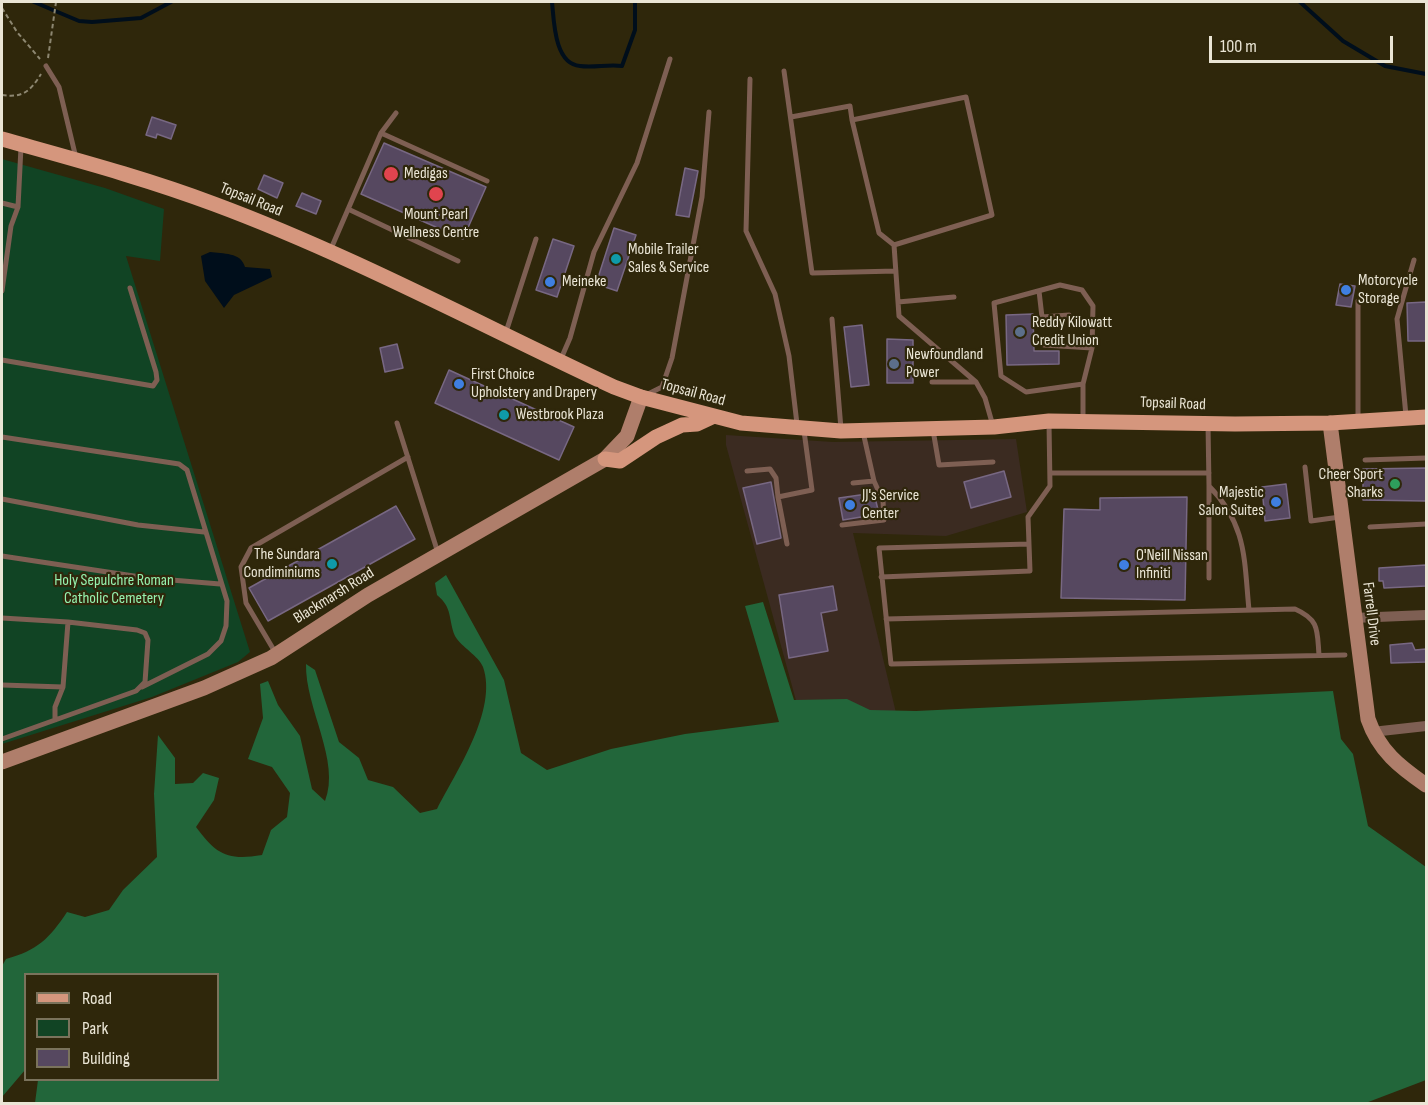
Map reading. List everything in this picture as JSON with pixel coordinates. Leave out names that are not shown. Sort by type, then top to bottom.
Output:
[{"type":"main road","name":"Topsail Road","points":[[2,139],[77,160],[214,204],[329,253],[560,362],[641,397],[741,423],[801,429],[862,431],[933,430],[1083,420],[1208,424],[1330,423],[1426,417]]},
{"type":"main road","name":"Blackmarsh Road","points":[[2,762],[204,688],[276,655],[368,595],[605,459],[627,436],[641,397]]},
{"type":"main road","points":[[605,459],[620,461],[656,438],[682,425],[697,424],[712,417]]},
{"type":"main road","name":"Farrell Drive","points":[[1330,423],[1366,710],[1372,732],[1389,756],[1426,785]]},
{"type":"street","points":[[1353,618],[1426,615]]},
{"type":"street","points":[[1372,732],[1426,726]]},
{"type":"lane","points":[[560,362],[570,338],[594,252],[637,164],[670,59]]},
{"type":"lane","points":[[46,66],[59,87],[77,160]]},
{"type":"lane","points":[[784,70],[812,273],[896,271]]},
{"type":"lane","points":[[750,79],[746,231],[775,294],[789,356],[812,490],[778,497]]},
{"type":"lane","points":[[852,120],[966,97],[992,215],[894,245]]},
{"type":"lane","points":[[791,117],[850,106],[879,233],[894,245],[899,316],[976,382],[985,398],[993,427]]},
{"type":"lane","points":[[641,397],[662,387],[672,357],[702,197],[709,112]]},
{"type":"lane","points":[[329,253],[381,133],[396,113]]},
{"type":"lane","points":[[381,133],[487,181]]},
{"type":"lane","points":[[2,291],[11,226],[18,207],[21,145]]},
{"type":"lane","points":[[2,203],[18,207]]},
{"type":"lane","points":[[348,209],[458,261]]},
{"type":"lane","points":[[504,336],[518,302],[536,239]]},
{"type":"lane","points":[[1406,418],[1397,320],[1414,260]]},
{"type":"lane","points":[[1083,384],[1026,392],[1001,376],[994,303],[1060,285],[1082,290],[1093,306],[1092,348],[1083,384],[1083,420]]},
{"type":"lane","points":[[2,360],[153,386],[157,380],[156,372],[130,288]]},
{"type":"lane","points":[[1039,291],[1042,317],[1069,315]]},
{"type":"lane","points":[[898,302],[954,297]]},
{"type":"lane","points":[[1358,301],[1358,421]]},
{"type":"lane","points":[[832,319],[841,431]]},
{"type":"lane","points":[[1044,345],[1092,348]]},
{"type":"lane","points":[[932,382],[976,382]]},
{"type":"lane","points":[[881,577],[1030,571],[1028,517],[1050,486],[1049,421]]},
{"type":"lane","points":[[397,423],[439,554]]},
{"type":"lane","points":[[1208,424],[1209,578]]},
{"type":"lane","points":[[933,430],[939,465],[993,462]]},
{"type":"lane","points":[[842,525],[884,520],[883,501],[874,481],[862,431]]},
{"type":"lane","points":[[2,437],[182,465],[187,470],[227,609],[226,626],[221,641],[208,654],[142,687],[2,739]]},
{"type":"lane","points":[[276,655],[246,603],[241,567],[251,548],[408,457]]},
{"type":"lane","points":[[1365,460],[1426,458]]},
{"type":"lane","points":[[1305,467],[1311,521],[1341,517]]},
{"type":"lane","points":[[747,471],[770,469],[776,478],[788,544]]},
{"type":"lane","points":[[1051,473],[1209,473]]},
{"type":"lane","points":[[853,483],[874,481]]},
{"type":"lane","points":[[1209,486],[1225,502],[1236,520],[1244,550],[1249,610]]},
{"type":"lane","points":[[2,499],[138,525],[204,532]]},
{"type":"lane","points":[[1370,527],[1426,524]]},
{"type":"lane","points":[[1029,544],[879,548],[891,664],[1345,655]]},
{"type":"lane","points":[[2,556],[185,583],[220,584]]},
{"type":"lane","points":[[886,619],[1296,609],[1310,616],[1317,629],[1319,655]]},
{"type":"lane","points":[[2,618],[68,622],[145,633],[148,639],[147,676],[142,687]]},
{"type":"lane","points":[[55,720],[55,707],[63,687],[68,622]]},
{"type":"lane","points":[[2,685],[63,687]]},
{"type":"path","points":[[2,95],[17,97],[28,92],[46,66],[56,2]]},
{"type":"path","points":[[2,8],[17,32],[46,66]]},
{"type":"shaded area","points":[[726,435],[833,442],[1016,439],[1027,512],[946,536],[853,533],[897,717],[803,726],[726,445]]},
{"type":"green space","name":"Holy Sepulchre Roman Catholic Cemetery","points":[[2,159],[105,188],[164,209],[160,261],[126,256],[250,652],[238,662],[152,697],[2,744]]},
{"type":"green space","points":[[446,575],[504,680],[521,753],[547,770],[611,749],[685,734],[779,722],[745,606],[763,602],[794,700],[847,699],[870,710],[916,711],[1333,691],[1341,739],[1353,754],[1368,826],[1426,867],[1426,1080],[1363,1104],[35,1103],[38,1081],[219,1081],[219,973],[24,973],[24,1071],[2,1097],[2,966],[6,959],[26,952],[42,942],[67,912],[85,917],[109,910],[123,890],[157,857],[154,794],[158,735],[175,758],[175,784],[193,783],[203,773],[219,778],[214,800],[196,827],[203,836],[216,849],[231,856],[262,855],[271,830],[287,817],[290,793],[272,767],[248,759],[263,718],[260,684],[268,681],[278,705],[300,736],[312,789],[325,801],[329,785],[326,752],[307,681],[306,664],[315,670],[339,742],[359,758],[368,780],[393,787],[420,813],[437,809],[473,740],[485,702],[486,684],[481,663],[455,636],[448,609],[437,595],[435,583]]},
{"type":"water","points":[[210,252],[236,256],[245,267],[270,269],[272,277],[234,295],[224,308],[205,281],[201,256]]},
{"type":"building","points":[[152,117],[176,125],[171,139],[157,134],[156,138],[146,135]]},
{"type":"building","points":[[384,143],[486,187],[463,239],[361,194]]},
{"type":"building","points":[[685,168],[698,171],[689,217],[676,215]]},
{"type":"building","points":[[264,175],[283,183],[277,198],[258,189]]},
{"type":"building","points":[[302,193],[321,201],[316,214],[296,206]]},
{"type":"building","name":"Mobile Trailer Sales & Service","points":[[614,228],[636,235],[617,291],[596,284]]},
{"type":"building","points":[[553,239],[574,246],[557,297],[536,290]]},
{"type":"building","points":[[1340,284],[1355,286],[1351,307],[1336,305]]},
{"type":"building","points":[[1426,302],[1426,341],[1408,341],[1407,303]]},
{"type":"building","name":"Reddy Kilowatt Credit Union","points":[[1033,314],[1034,351],[1059,351],[1059,364],[1007,365],[1006,315]]},
{"type":"building","points":[[862,325],[869,385],[851,387],[844,327]]},
{"type":"building","name":"Newfoundland Power","points":[[887,339],[913,340],[913,383],[887,383]]},
{"type":"building","points":[[397,344],[403,368],[385,372],[380,348]]},
{"type":"building","name":"Westbrook Plaza","points":[[449,370],[574,427],[559,460],[435,403]]},
{"type":"building","name":"Cheer Sport Sharks","points":[[1426,468],[1426,501],[1363,500],[1363,469]]},
{"type":"building","points":[[1004,471],[1011,497],[971,508],[964,482]]},
{"type":"building","points":[[771,482],[781,538],[757,544],[743,488]]},
{"type":"building","name":"Majestic Salon Suites","points":[[1286,484],[1290,518],[1265,521],[1262,487]]},
{"type":"building","points":[[874,493],[879,514],[843,520],[839,498]]},
{"type":"building","name":"O'Neill Nissan Infiniti","points":[[1187,497],[1185,600],[1061,598],[1064,509],[1100,510],[1100,498]]},
{"type":"building","name":"The Sundara Condiminiums","points":[[396,506],[415,539],[268,621],[249,588]]},
{"type":"building","points":[[1426,565],[1426,586],[1384,588],[1383,581],[1379,581],[1379,568]]},
{"type":"building","points":[[833,586],[837,610],[821,613],[828,651],[789,658],[779,595]]},
{"type":"building","points":[[1412,643],[1415,650],[1426,649],[1426,662],[1391,663],[1390,645]]},
{"type":"waterway","points":[[34,2],[79,21],[92,22],[141,18],[171,2]]},
{"type":"waterway","points":[[552,2],[560,50],[571,63],[590,67],[622,66],[635,30],[635,2]]},
{"type":"waterway","points":[[1300,2],[1343,41],[1385,66],[1426,74]]},
{"type":"place","name":"Medigas","points":[[391,174]]},
{"type":"place","name":"Mount Pearl Wellness Centre","points":[[436,194]]},
{"type":"place","name":"Mobile Trailer Sales & Service","points":[[616,259]]},
{"type":"place","name":"Meineke","points":[[550,282]]},
{"type":"place","name":"Motorcycle Storage","points":[[1346,290]]},
{"type":"place","name":"Reddy Kilowatt Credit Union","points":[[1020,332]]},
{"type":"place","name":"Newfoundland Power","points":[[894,364]]},
{"type":"place","name":"First Choice Upholstery and Drapery","points":[[459,384]]},
{"type":"place","name":"Westbrook Plaza","points":[[504,415]]},
{"type":"place","name":"Cheer Sport Sharks","points":[[1395,484]]},
{"type":"place","name":"Majestic Salon Suites","points":[[1276,502]]},
{"type":"place","name":"JJ's Service Center","points":[[850,505]]},
{"type":"place","name":"The Sundara Condiminiums","points":[[332,564]]},
{"type":"place","name":"O'Neill Nissan Infiniti","points":[[1124,565]]}]
